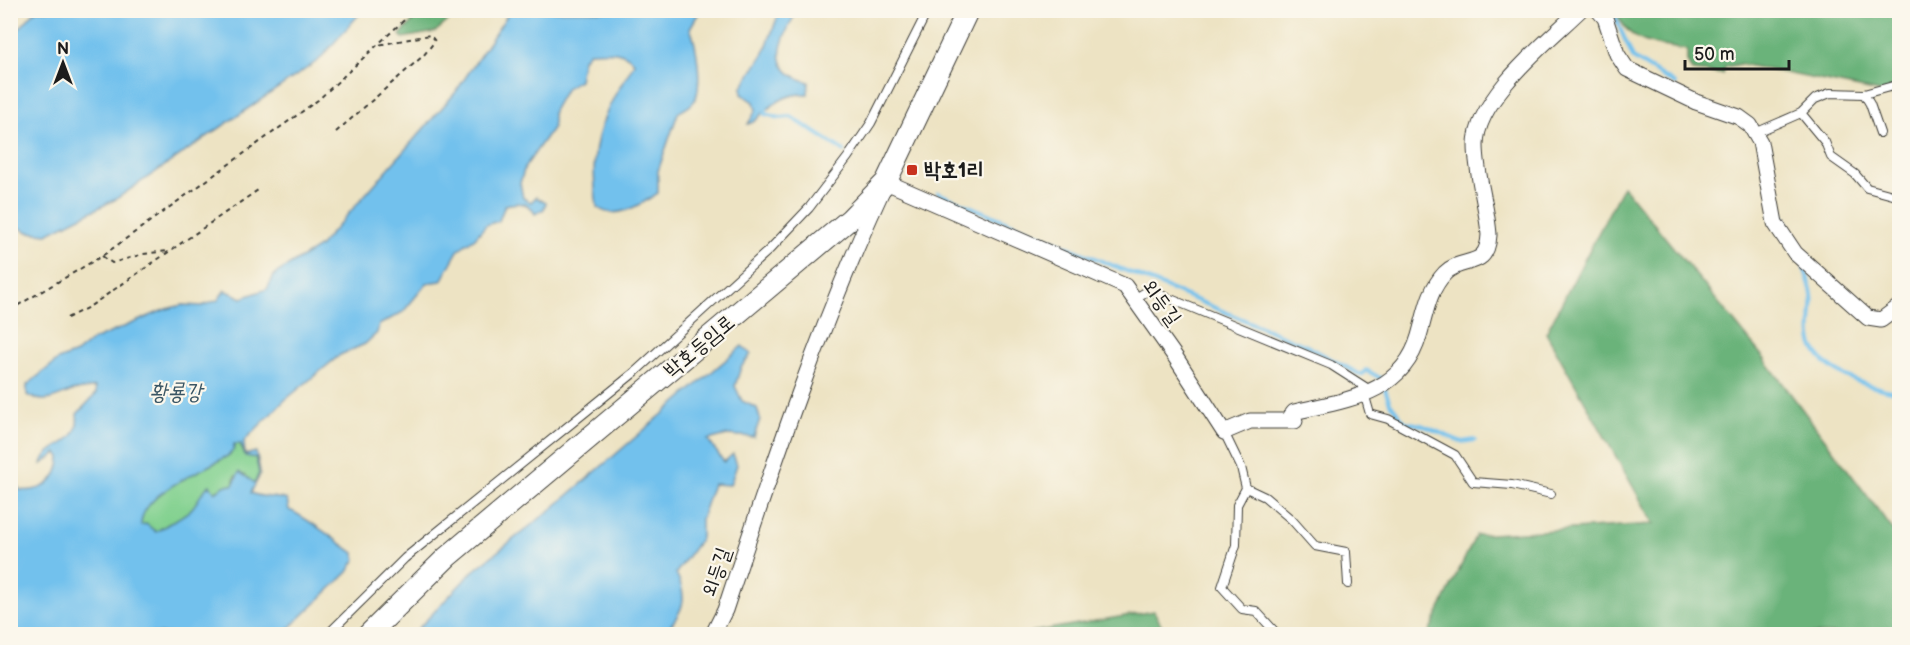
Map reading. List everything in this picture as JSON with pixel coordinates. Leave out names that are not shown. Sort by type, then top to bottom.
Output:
[{"type":"street","name":"박호등임로","points":[[369,634],[447,557],[850,219],[885,182],[968,10]]},
{"type":"street","points":[[1224,432],[1250,421],[1295,421],[1291,416],[1294,412],[1352,400],[1389,381],[1406,365],[1419,336],[1424,311],[1432,291],[1447,271],[1474,262],[1484,256],[1489,247],[1488,213],[1476,145],[1482,117],[1501,90],[1580,10]]},
{"type":"street","points":[[1598,10],[1605,18],[1617,54],[1627,69],[1696,102],[1738,117],[1750,125],[1760,142],[1775,224],[1795,253],[1868,318],[1881,320],[1899,306]]},
{"type":"street","name":"외등길","points":[[713,634],[725,610],[788,422],[846,268],[885,182],[1125,286],[1224,432]]},
{"type":"lane","points":[[328,634],[405,558],[635,372],[770,249],[809,208],[865,132],[928,10]]},
{"type":"lane","points":[[1755,133],[1801,113],[1815,99],[1830,93],[1864,94],[1899,84]]},
{"type":"lane","points":[[1864,94],[1880,133]]},
{"type":"lane","points":[[1801,113],[1826,142],[1831,157],[1855,174],[1868,188],[1899,197]]},
{"type":"lane","points":[[1134,298],[1149,290],[1331,365],[1367,392],[1370,414],[1388,419],[1455,455],[1473,482],[1512,485],[1551,494]]},
{"type":"lane","points":[[1224,432],[1241,467],[1246,488],[1238,505],[1236,545],[1222,587],[1242,609],[1256,610],[1278,634]]},
{"type":"lane","points":[[1246,488],[1265,497],[1292,520],[1315,546],[1346,552],[1348,584]]},
{"type":"path","points":[[10,310],[102,256],[318,100],[415,10]]},
{"type":"path","points":[[336,132],[424,55],[435,41],[430,35],[378,45]]},
{"type":"path","points":[[67,318],[258,190]]},
{"type":"path","points":[[102,256],[112,263],[143,254],[170,251]]},
{"type":"green space","points":[[423,10],[460,11],[435,32],[403,38],[400,35]]},
{"type":"green space","points":[[1616,11],[1899,11],[1899,96],[1741,64],[1725,67],[1723,74],[1692,71],[1687,61],[1687,50],[1653,44],[1636,37],[1628,31]]},
{"type":"green space","points":[[1623,186],[1763,357],[1899,538],[1899,634],[1428,634],[1476,535],[1654,524],[1546,333]]},
{"type":"green space","points":[[234,444],[240,444],[245,455],[256,458],[259,473],[255,483],[251,483],[245,475],[235,476],[233,485],[215,491],[156,532],[146,524],[140,525],[143,513],[162,492],[229,455],[234,449]]},
{"type":"green space","points":[[1154,611],[1166,634],[1028,634],[1031,632]]},
{"type":"water","points":[[36,10],[362,11],[319,60],[116,199],[47,234],[28,232],[10,223],[11,38]]},
{"type":"water","name":"황룡강","points":[[510,11],[700,11],[690,28],[698,63],[698,91],[693,103],[678,113],[658,171],[658,193],[620,212],[612,213],[597,207],[594,163],[598,137],[615,95],[634,63],[620,53],[589,52],[583,59],[579,80],[566,88],[553,111],[553,127],[525,167],[520,183],[523,198],[531,202],[536,197],[546,203],[544,209],[535,214],[526,205],[514,203],[505,205],[499,221],[486,225],[475,238],[459,249],[441,281],[427,283],[403,312],[379,325],[377,333],[365,344],[340,355],[285,400],[244,441],[245,455],[256,452],[260,471],[251,493],[287,500],[289,510],[354,553],[356,559],[348,572],[283,634],[11,634],[11,477],[20,490],[35,489],[48,483],[57,472],[60,457],[57,453],[42,464],[45,457],[74,433],[77,414],[96,394],[95,387],[39,400],[27,395],[27,385],[58,360],[76,353],[91,341],[166,309],[183,305],[202,306],[218,300],[225,290],[242,298],[267,289],[275,274],[319,247],[455,93]],"holes":[[[234,444],[241,444],[245,456],[256,458],[259,473],[255,483],[239,472],[233,485],[226,485],[215,492],[210,485],[189,511],[156,532],[146,524],[141,525],[144,513],[151,502],[163,492],[229,455],[234,449]]]},
{"type":"water","points":[[784,11],[797,11],[782,43],[780,53],[782,62],[786,70],[795,77],[809,82],[808,94],[784,98],[748,124],[756,110],[754,102],[742,94],[742,87],[764,53],[778,16]]},
{"type":"water","points":[[742,346],[751,354],[741,367],[735,386],[742,401],[757,408],[760,419],[754,437],[727,435],[708,440],[724,462],[733,454],[737,465],[730,485],[713,484],[701,519],[701,538],[676,573],[683,591],[682,605],[664,634],[413,634],[473,571],[553,508]]},
{"type":"waterway","points":[[1612,10],[1633,58],[1675,84]]},
{"type":"waterway","points":[[766,108],[765,114],[780,118],[791,117],[844,151]]},
{"type":"waterway","points":[[938,193],[1307,346],[1361,375],[1366,370],[1382,379]]},
{"type":"waterway","points":[[1779,208],[1791,234]]},
{"type":"waterway","points":[[1804,268],[1812,295],[1811,337],[1822,360],[1833,369],[1859,382],[1900,393]]},
{"type":"waterway","points":[[1385,389],[1390,403],[1405,422],[1422,425],[1462,442],[1475,440]]},
{"type":"place","name":"박호1리","points":[[912,170]]}]
